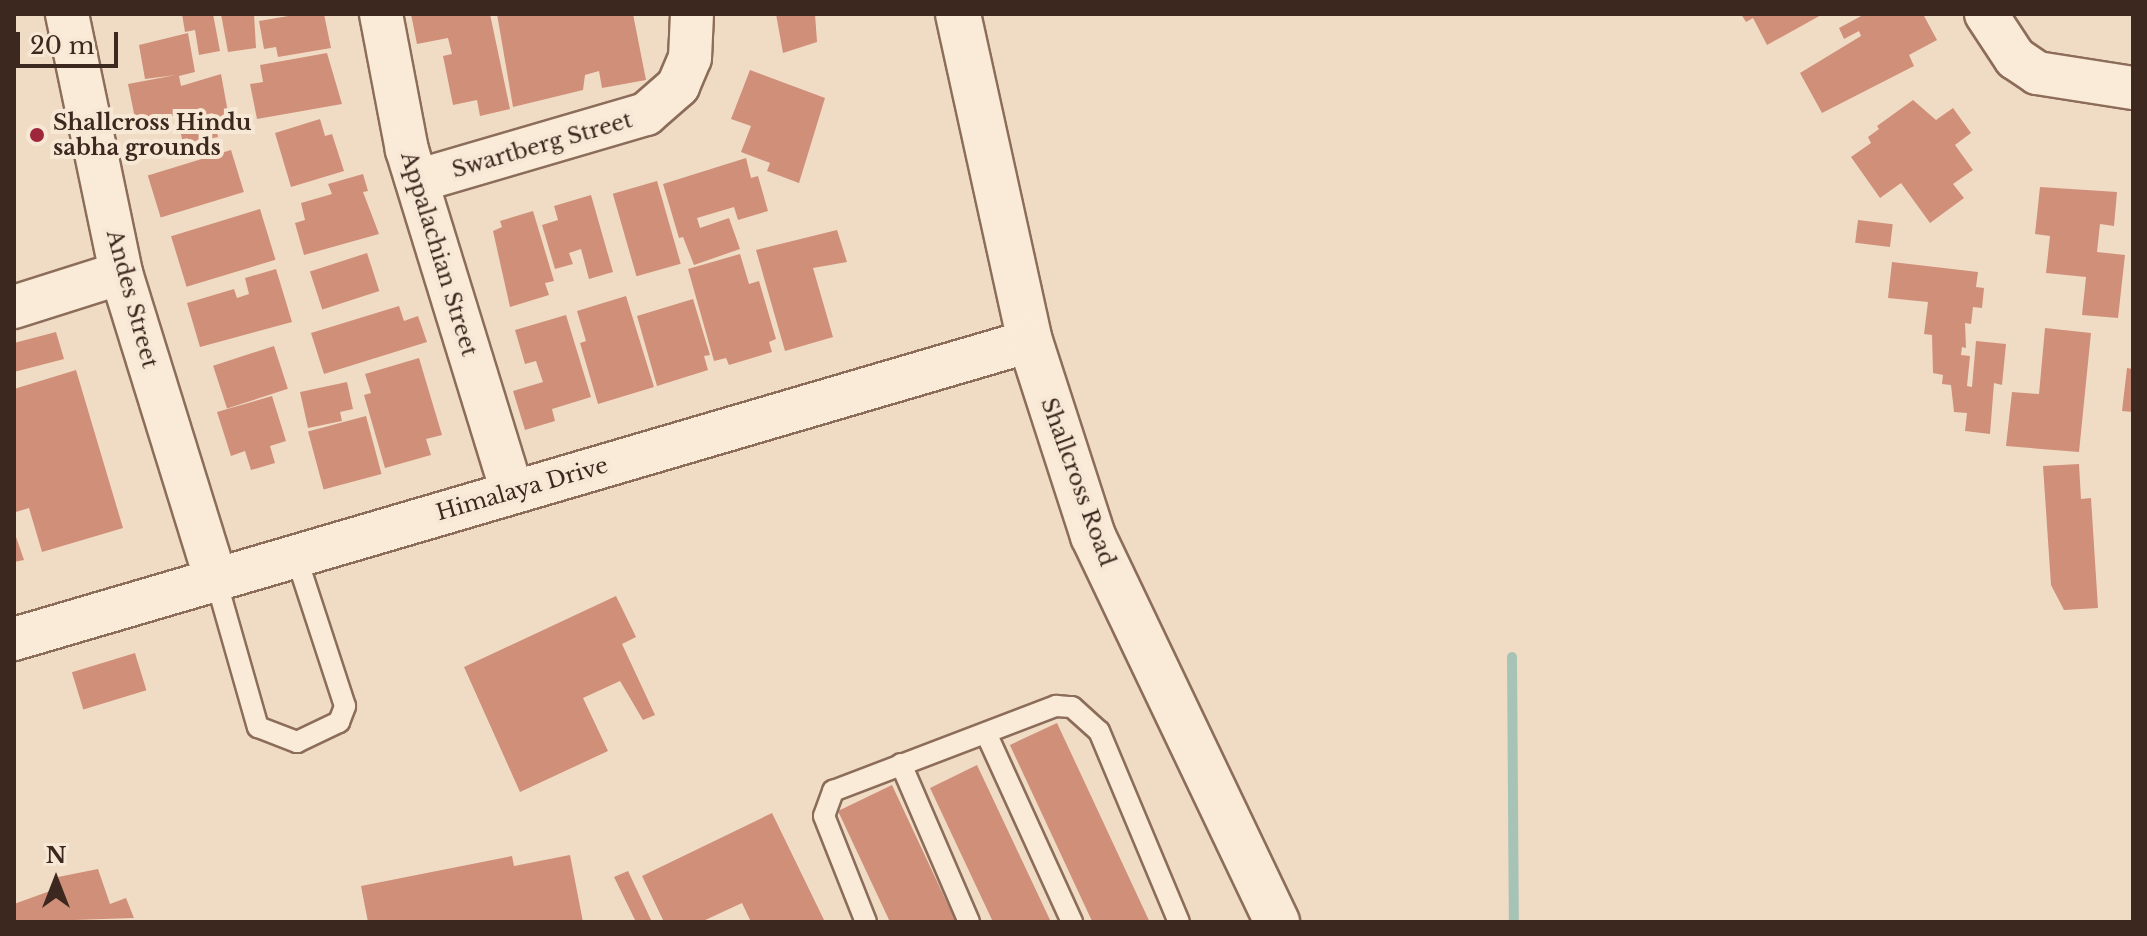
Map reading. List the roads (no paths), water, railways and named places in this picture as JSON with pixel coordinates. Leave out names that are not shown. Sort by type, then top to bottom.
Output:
[{"type":"street","name":"Andes Street","points":[[67,14],[121,273],[216,580]]},
{"type":"street","name":"Appalachian Street","points":[[381,14],[417,181],[512,491]]},
{"type":"street","name":"Swartberg Street","points":[[417,181],[646,114],[678,86],[690,58],[692,14]]},
{"type":"street","name":"Shallcross Road","points":[[958,14],[1030,341],[1093,536],[1277,922]]},
{"type":"street","points":[[1986,14],[2015,58],[2037,73],[2133,88]]},
{"type":"street","points":[[14,307],[121,273]]},
{"type":"street","name":"Himalaya Drive","points":[[14,639],[1030,341]]},
{"type":"lane","points":[[216,580],[258,727],[297,742],[339,722],[345,706],[296,556]]},
{"type":"lane","points":[[866,922],[829,836],[826,802],[848,783],[1056,706],[1085,715],[1099,731],[1179,922]]},
{"type":"lane","points":[[986,733],[1072,922]]},
{"type":"lane","points":[[901,764],[969,922]]},
{"type":"waterway","points":[[1512,657],[1514,922]]},
{"type":"place","name":"Shallcross Hindu sabha grounds","points":[[37,135]]}]
